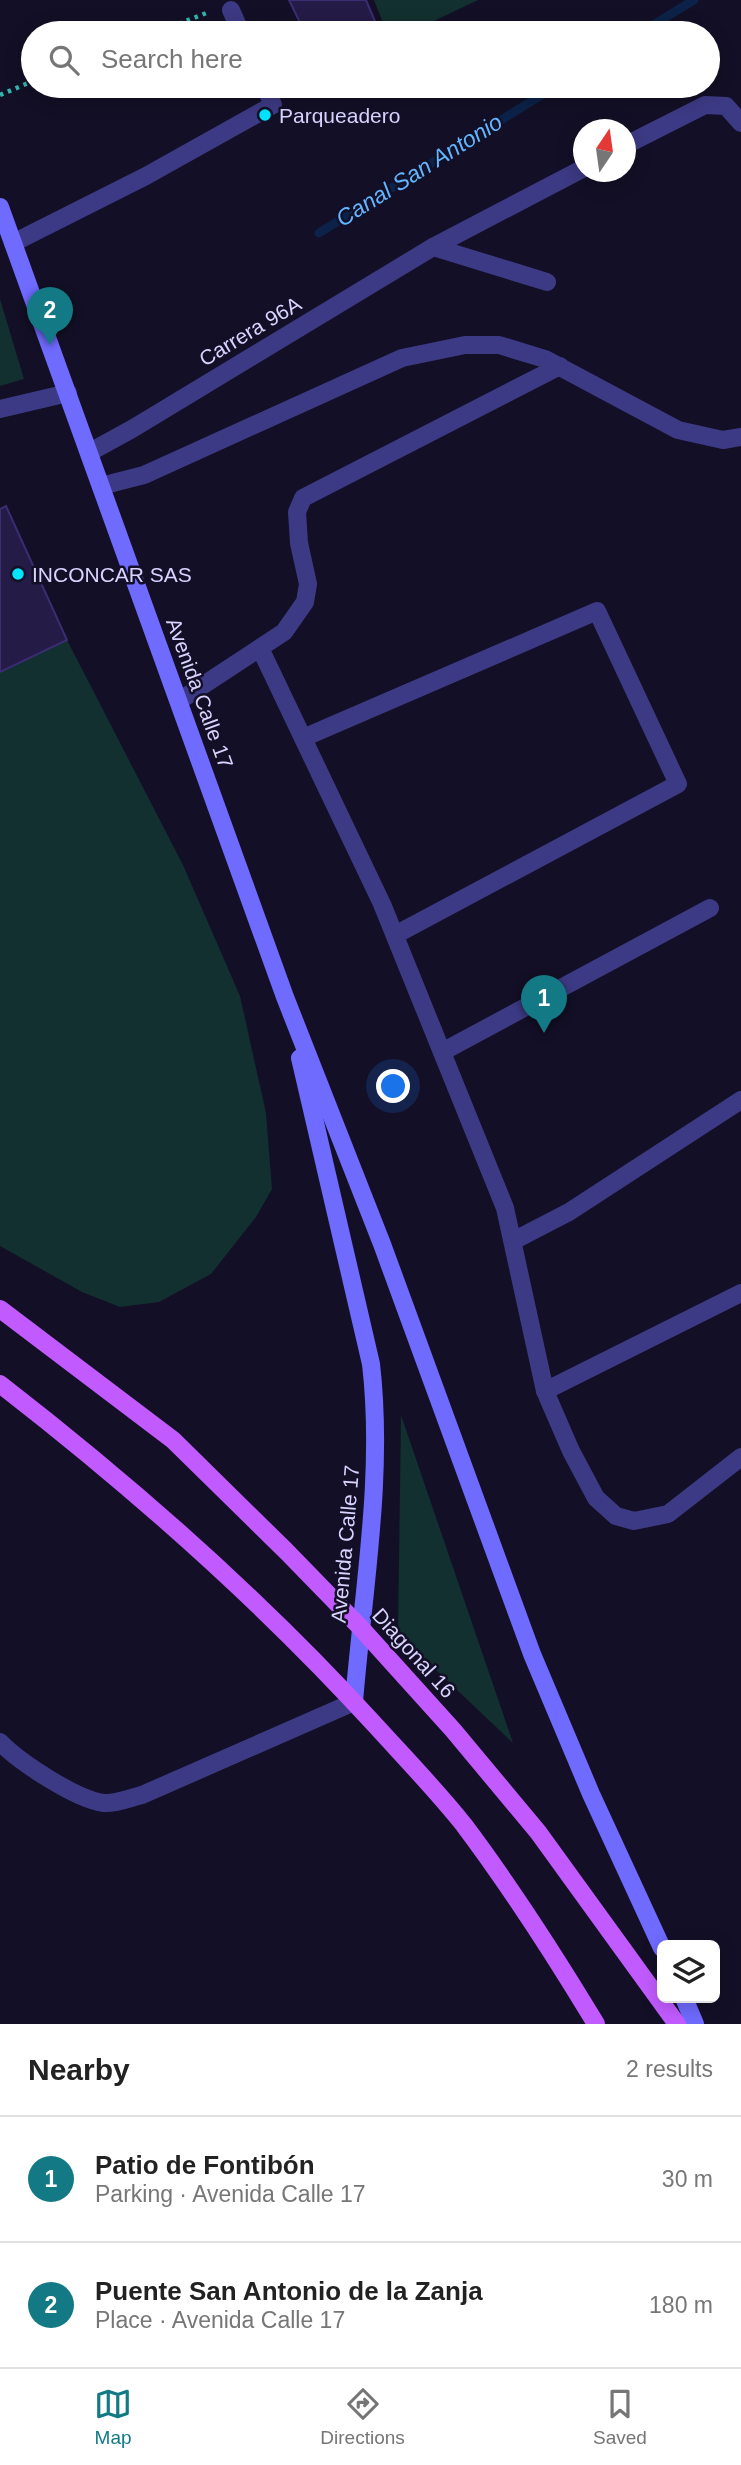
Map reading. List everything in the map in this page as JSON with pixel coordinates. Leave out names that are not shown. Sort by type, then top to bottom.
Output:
[{"type":"main road","name":"Avenida Calle 17","points":[[0,207],[285,997],[382,1244],[532,1654],[658,1940]]},
{"type":"main road","name":"Avenida Calle 17","points":[[285,997],[372,1364],[376,1409],[376,1464],[354,1702]]},
{"type":"main road","name":"Diagonal 16","points":[[0,1310],[173,1440],[360,1627],[453,1730],[538,1832],[677,2024]]},
{"type":"main road","points":[[0,1384],[191,1544],[289,1636],[354,1702],[463,1824],[517,1898],[596,2024]]},
{"type":"main road","points":[[686,2003],[695,2024]]},
{"type":"lane","points":[[231,10],[236,21]]},
{"type":"lane","points":[[13,243],[146,176],[273,105],[270,98]]},
{"type":"lane","points":[[636,140],[705,105],[726,106],[741,123]]},
{"type":"lane","name":"Carrera 96A","points":[[90,452],[433,247],[573,172]]},
{"type":"lane","points":[[433,247],[547,282]]},
{"type":"lane","points":[[101,486],[144,475],[402,358],[465,345],[499,345],[545,359],[678,429],[723,440],[741,437]]},
{"type":"lane","points":[[178,701],[284,632],[305,602],[308,584],[299,542],[297,512],[303,498],[560,366]]},
{"type":"lane","points":[[0,409],[68,393]]},
{"type":"lane","points":[[303,738],[597,611],[678,784],[395,935]]},
{"type":"lane","points":[[260,648],[395,935],[505,1208],[545,1391],[571,1451],[596,1498],[616,1516],[634,1521],[667,1514],[741,1457]]},
{"type":"lane","points":[[442,1052],[710,908]]},
{"type":"lane","points":[[513,1241],[569,1212],[741,1100]]},
{"type":"lane","points":[[545,1391],[741,1293]]},
{"type":"lane","points":[[0,1742],[43,1774],[83,1798],[106,1803],[142,1795],[354,1702]]},
{"type":"path","points":[[186,21],[215,10],[231,10]]},
{"type":"path","points":[[0,95],[21,85]]},
{"type":"green space","points":[[374,0],[478,0],[434,21],[382,21]]},
{"type":"green space","points":[[0,299],[24,379],[0,386]]},
{"type":"green space","points":[[67,640],[183,865],[240,996],[266,1113],[272,1189],[256,1217],[211,1274],[159,1302],[120,1307],[82,1292],[0,1246],[0,672]]},
{"type":"green space","points":[[401,1415],[513,1743],[398,1634]]},
{"type":"building","points":[[289,0],[366,0],[375,21],[299,21]]},
{"type":"building","name":"INCONCAR SAS","points":[[6,506],[67,640],[0,672],[0,509]]},
{"type":"waterway","name":"Canal San Antonio","points":[[660,21],[694,0]]},
{"type":"waterway","name":"Canal San Antonio","points":[[319,233],[537,98]]},
{"type":"place","name":"Parqueadero","points":[[265,115]]},
{"type":"place","name":"Puente San Antonio de la Zanja","points":[[50,345]]},
{"type":"place","name":"INCONCAR SAS","points":[[18,574]]},
{"type":"place","name":"Patio de Fontibón","points":[[544,1033]]}]
